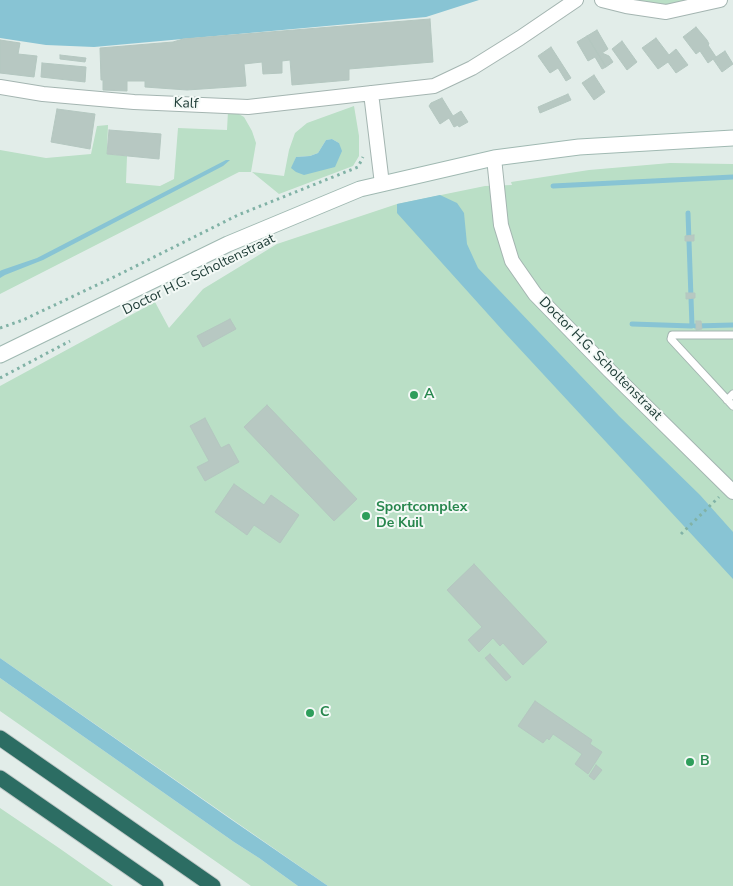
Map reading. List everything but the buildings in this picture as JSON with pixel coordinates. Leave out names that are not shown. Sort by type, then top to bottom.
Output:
[{"type":"highway","points":[[0,738],[213,886]]},
{"type":"highway","points":[[0,778],[156,886]]},
{"type":"main road","name":"Doctor H.G. Scholtenstraat","points":[[0,355],[228,244],[360,189],[494,158],[579,147],[733,138]]},
{"type":"street","name":"Kalf","points":[[0,87],[43,94],[134,102],[248,107],[434,86],[480,63],[576,0]]},
{"type":"street","points":[[602,0],[666,12],[720,0]]},
{"type":"street","points":[[371,93],[382,184]]},
{"type":"street","name":"Doctor H.G. Scholtenstraat","points":[[494,158],[501,225],[506,243],[512,261],[535,294],[731,490]]},
{"type":"lane","points":[[733,335],[672,335],[671,339],[733,406]]},
{"type":"lane","points":[[727,400],[733,394]]},
{"type":"path","points":[[0,328],[23,320],[118,275],[238,215],[358,167],[363,155]]},
{"type":"path","points":[[0,378],[75,338]]},
{"type":"path","points":[[681,534],[731,490]]},
{"type":"green space","points":[[615,0],[705,0],[674,6]]},
{"type":"green space","points":[[354,106],[359,136],[359,156],[353,166],[279,194],[252,172],[284,176],[289,150],[295,133],[307,123]],"holes":[[[332,139],[339,143],[292,168],[296,157],[310,156],[318,153],[326,140]]]},
{"type":"green space","points":[[228,111],[244,117],[252,131],[256,143],[251,172],[239,172],[0,294],[0,150],[46,158],[91,154],[97,126],[108,125],[107,154],[127,156],[126,183],[160,186],[174,179],[178,128],[227,130]]},
{"type":"green space","name":"Sportcomplex De Kuil","points":[[670,163],[733,164],[733,886],[328,886],[0,658],[0,386],[155,302],[169,328],[203,289],[277,244],[397,204],[485,186],[512,185],[511,182],[589,170]]},
{"type":"green space","points":[[0,678],[298,886],[251,886],[0,711]]},
{"type":"green space","points":[[0,808],[59,848],[113,886],[0,886]]},
{"type":"water","points":[[0,0],[479,0],[426,17],[94,47],[46,45],[0,38]]},
{"type":"water","points":[[332,139],[339,143],[342,151],[335,167],[304,175],[291,168],[296,157],[310,156],[318,153],[326,140]]},
{"type":"water","points":[[226,160],[230,160],[223,166],[43,260],[0,278],[0,271],[37,258]]},
{"type":"water","points":[[440,195],[457,203],[464,213],[467,244],[478,268],[619,416],[700,495],[733,532],[733,579],[505,333],[397,213],[397,204]]},
{"type":"water","points":[[0,658],[328,886],[298,886],[234,842],[0,678]]},
{"type":"waterway","points":[[553,186],[733,177]]},
{"type":"waterway","points":[[632,324],[692,326],[688,213]]},
{"type":"waterway","points":[[695,326],[733,325]]},
{"type":"place","name":"A","points":[[414,395]]},
{"type":"place","name":"Sportcomplex De Kuil","points":[[366,516]]},
{"type":"place","name":"C","points":[[310,713]]},
{"type":"place","name":"B","points":[[690,762]]}]
